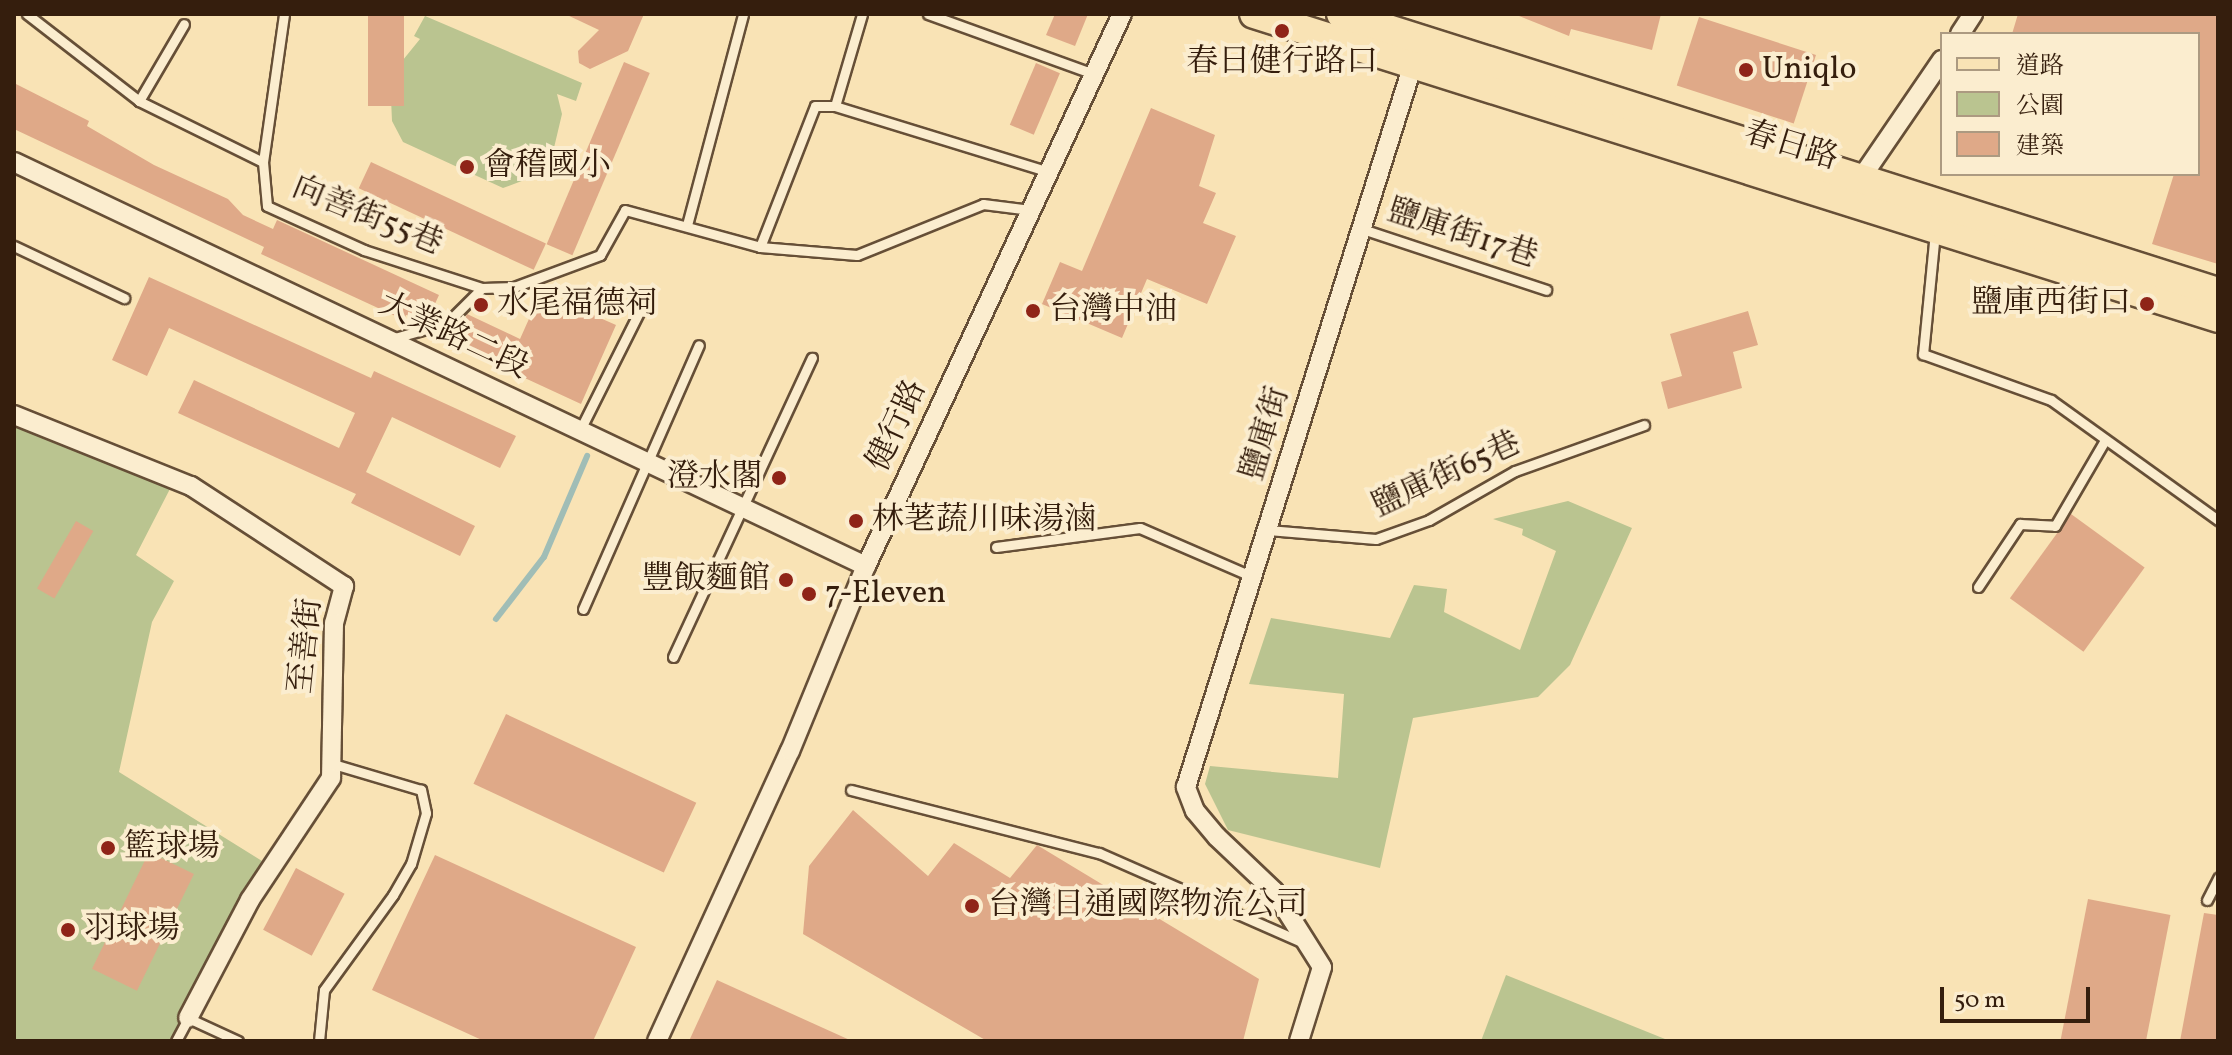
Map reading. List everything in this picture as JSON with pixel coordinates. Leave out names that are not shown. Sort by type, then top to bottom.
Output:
[{"type":"main road","name":"春日路","points":[[1254,14],[1344,45],[1416,54],[1855,189],[2218,292]]},
{"type":"main road","name":"春日路","points":[[1349,17],[1416,54]]},
{"type":"main road","name":"春日路","points":[[1855,189],[1935,228],[2218,318]]},
{"type":"street","name":"健行路","points":[[657,1041],[790,751],[866,566],[1122,14]]},
{"type":"street","points":[[1961,32],[1973,14]]},
{"type":"street","name":"鹽庫街","points":[[1299,1041],[1322,967],[1274,891],[1217,837],[1195,811],[1186,787],[1416,54]]},
{"type":"street","points":[[1855,189],[1940,63]]},
{"type":"street","name":"大業路二段","points":[[14,162],[866,566]]},
{"type":"street","name":"至善街","points":[[14,415],[191,486],[344,586],[334,623],[331,778],[250,900],[188,1018]]},
{"type":"lane","name":"向善街55巷","points":[[27,14],[139,101],[263,162],[267,206],[364,250],[482,288]]},
{"type":"lane","points":[[263,162],[284,14]]},
{"type":"lane","points":[[687,225],[743,14]]},
{"type":"lane","points":[[835,106],[862,14]]},
{"type":"lane","points":[[928,14],[1094,74]]},
{"type":"lane","points":[[139,101],[184,24]]},
{"type":"lane","points":[[760,247],[815,106],[835,106],[1049,172]]},
{"type":"lane","points":[[388,340],[447,323],[482,288],[514,287],[600,255],[625,210],[760,247],[857,255],[983,204],[1031,210]]},
{"type":"lane","points":[[1935,228],[1923,354],[2051,400],[2218,520]]},
{"type":"lane","name":"鹽庫街17巷","points":[[1362,229],[1546,290]]},
{"type":"lane","points":[[14,246],[124,298]]},
{"type":"lane","points":[[591,435],[642,306]]},
{"type":"lane","points":[[583,609],[699,345]]},
{"type":"lane","points":[[673,657],[812,358]]},
{"type":"lane","name":"鹽庫街65巷","points":[[1268,530],[1376,539],[1429,520],[1515,471],[1644,425]]},
{"type":"lane","points":[[1978,587],[2020,524],[2055,526],[2105,440]]},
{"type":"lane","points":[[996,547],[1140,528],[1253,577]]},
{"type":"lane","points":[[319,1041],[324,990],[393,895],[411,864],[426,813],[421,790],[330,763]]},
{"type":"lane","points":[[851,790],[1099,853],[1308,945]]},
{"type":"lane","points":[[2207,900],[2218,878]]},
{"type":"lane","points":[[188,1018],[238,1041]]},
{"type":"lane","name":"至善街","points":[[176,1041],[188,1018]]},
{"type":"green space","points":[[425,16],[582,83],[576,101],[557,94],[562,114],[553,152],[527,179],[503,188],[403,142],[392,121],[390,76],[420,39],[414,36]]},
{"type":"green space","points":[[14,424],[172,485],[136,555],[174,581],[152,622],[119,772],[262,861],[206,961],[174,1041],[14,1041]]},
{"type":"green space","points":[[1568,501],[1632,528],[1570,665],[1538,697],[1413,718],[1380,868],[1228,830],[1205,784],[1210,766],[1338,778],[1344,694],[1249,684],[1271,618],[1390,638],[1414,585],[1447,589],[1444,612],[1520,650],[1556,551],[1522,535],[1523,529],[1493,519]]},
{"type":"green space","points":[[1506,975],[1670,1041],[1481,1041]]},
{"type":"building","points":[[368,14],[404,14],[404,106],[368,106]]},
{"type":"building","points":[[565,14],[644,14],[628,51],[590,69],[579,63],[578,51],[599,30]]},
{"type":"building","points":[[1055,14],[1088,14],[1075,46],[1046,35]]},
{"type":"building","points":[[1514,14],[1661,14],[1652,50],[1571,29],[1569,36]]},
{"type":"building","points":[[2018,14],[2218,14],[2218,264],[2152,244],[2173,176],[2200,176],[2200,32],[2013,32]]},
{"type":"building","name":"Uniqlo","points":[[1699,17],[1816,55],[1794,123],[1677,85]]},
{"type":"building","points":[[624,62],[650,73],[572,255],[547,244]]},
{"type":"building","points":[[1036,63],[1060,73],[1034,135],[1010,125]]},
{"type":"building","points":[[14,83],[89,121],[87,126],[154,165],[228,199],[243,215],[273,229],[277,220],[439,295],[428,319],[406,315],[404,320],[261,254],[264,247],[14,129]]},
{"type":"building","points":[[1151,108],[1215,135],[1199,186],[1216,193],[1203,223],[1236,236],[1207,304],[1147,279],[1122,338],[1042,304],[1060,262],[1082,271]]},
{"type":"building","points":[[371,162],[546,244],[534,270],[359,188]]},
{"type":"building","points":[[149,277],[371,378],[374,371],[516,436],[500,468],[392,417],[366,472],[475,526],[460,556],[351,503],[356,494],[178,413],[194,380],[339,448],[355,413],[169,328],[147,376],[112,360]]},
{"type":"building","points":[[541,292],[616,325],[581,404],[453,345],[467,314],[520,339]]},
{"type":"building","points":[[1748,311],[1758,345],[1733,352],[1742,388],[1668,409],[1661,382],[1682,376],[1670,334]]},
{"type":"building","points":[[2071,514],[2145,567],[2083,652],[2010,598]]},
{"type":"building","points":[[76,521],[93,531],[54,599],[37,589]]},
{"type":"building","points":[[506,714],[696,803],[664,873],[473,784]]},
{"type":"building","name":"台灣日通國際物流公司","points":[[853,810],[928,876],[954,843],[1010,878],[1037,845],[1259,979],[1243,1041],[987,1041],[803,934],[809,866]]},
{"type":"building","points":[[149,852],[194,874],[137,991],[92,969]]},
{"type":"building","points":[[435,855],[636,947],[593,1041],[484,1041],[372,990]]},
{"type":"building","points":[[296,868],[345,894],[312,956],[263,930]]},
{"type":"building","points":[[2088,899],[2170,915],[2146,1041],[2060,1041]]},
{"type":"building","points":[[2204,913],[2218,915],[2218,1041],[2180,1041]]},
{"type":"building","points":[[717,980],[852,1041],[689,1041]]},
{"type":"waterway","points":[[496,619],[544,557],[587,456]]},
{"type":"place","name":"春日健行路口","points":[[1282,31]]},
{"type":"place","name":"Uniqlo","points":[[1746,70]]},
{"type":"place","name":"會稽國小","points":[[467,167]]},
{"type":"place","name":"鹽庫西街口","points":[[2147,304]]},
{"type":"place","name":"水尾福德祠","points":[[481,305]]},
{"type":"place","name":"台灣中油","points":[[1033,311]]},
{"type":"place","name":"澄水閣","points":[[779,478]]},
{"type":"place","name":"林荖蔬川味湯滷","points":[[856,521]]},
{"type":"place","name":"豐飯麵館","points":[[786,580]]},
{"type":"place","name":"7-Eleven","points":[[809,594]]},
{"type":"place","name":"籃球場","points":[[108,848]]},
{"type":"place","name":"台灣日通國際物流公司","points":[[972,906]]},
{"type":"place","name":"羽球場","points":[[68,930]]}]
